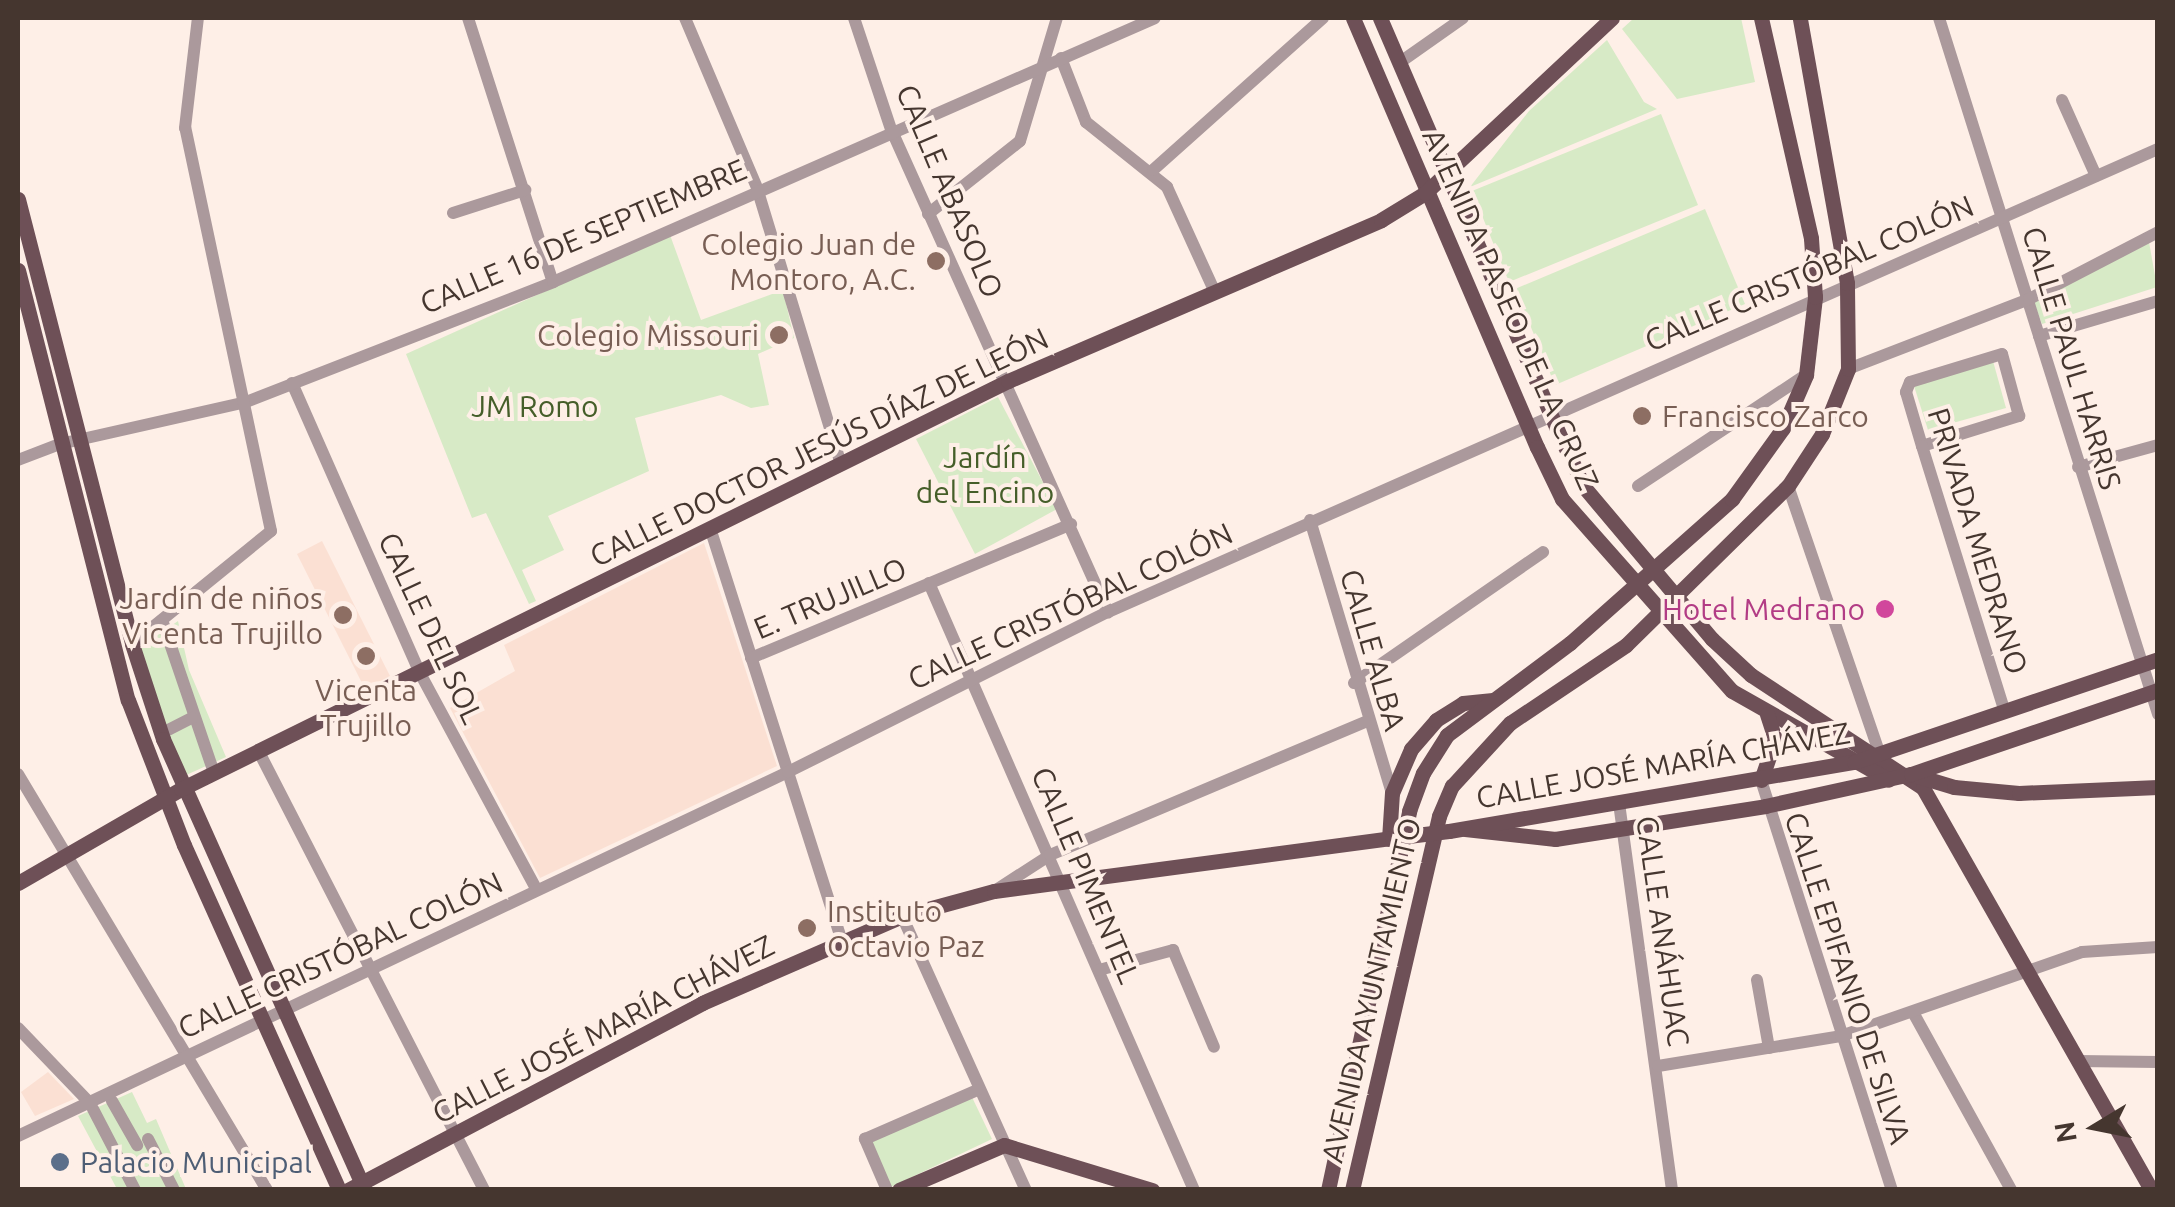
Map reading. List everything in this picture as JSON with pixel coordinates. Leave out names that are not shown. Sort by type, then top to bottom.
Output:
[{"type":"main road","name":"AVENIDA PASEO DE LA CRUZ","points":[[1353,18],[1425,193],[1562,499],[1732,691],[1889,780]]},
{"type":"main road","name":"AVENIDA PASEO DE LA CRUZ","points":[[1380,18],[1584,487],[1712,639],[1752,675],[1911,774]]},
{"type":"main road","name":"AVENIDA AYUNTAMIENTO","points":[[1328,1190],[1409,811],[1447,735],[1570,643],[1732,499],[1783,428],[1806,375],[1815,297],[1810,238],[1761,18]]},
{"type":"main road","name":"AVENIDA AYUNTAMIENTO","points":[[1352,1190],[1439,816],[1452,786],[1510,723],[1626,646],[1788,486],[1822,434],[1848,368],[1847,284],[1800,18]]},
{"type":"main road","name":"CALLE DOCTOR JESÚS DÍAZ DE LEÓN","points":[[18,884],[258,750],[421,675],[1008,381],[1213,288],[1381,220],[1425,193],[1609,19]]},
{"type":"main road","points":[[18,199],[114,654],[164,800],[338,1190]]},
{"type":"main road","points":[[18,270],[68,442],[181,790],[358,1187]]},
{"type":"main road","name":"CALLE JOSÉ MARÍA CHÁVEZ","points":[[358,1187],[702,1003],[902,916],[994,892],[1455,829],[1854,762],[2150,662]]},
{"type":"main road","name":"CALLE JOSÉ MARÍA CHÁVEZ","points":[[1455,829],[1555,839],[1765,806],[1911,774],[2154,691]]},
{"type":"main road","points":[[1390,838],[1392,793],[1412,748],[1436,720],[1463,703],[1493,700]]},
{"type":"main road","points":[[1761,780],[1775,739],[1767,714]]},
{"type":"main road","points":[[1911,774],[1954,787],[2019,792],[2158,787]]},
{"type":"main road","points":[[1911,774],[2078,1061],[2150,1175],[2151,1190]]},
{"type":"main road","points":[[899,1190],[1004,1145],[1152,1190]]},
{"type":"street","points":[[132,644],[271,531],[185,128],[198,18]]},
{"type":"street","points":[[468,18],[553,282]]},
{"type":"street","points":[[685,18],[757,188],[841,465]]},
{"type":"street","name":"CALLE ABASOLO","points":[[854,18],[891,129],[1008,381],[1108,612]]},
{"type":"street","points":[[928,214],[1020,140],[1057,18]]},
{"type":"street","name":"CALLE 16 DE SEPTIEMBRE","points":[[18,460],[68,442],[246,402],[553,282],[891,129],[1155,18]]},
{"type":"street","points":[[1153,170],[1323,18]]},
{"type":"street","points":[[1399,64],[1463,18]]},
{"type":"street","name":"CALLE PAUL HARRIS","points":[[1939,18],[2078,467],[2150,662],[2158,714]]},
{"type":"street","points":[[1060,58],[1086,122],[1116,150],[1153,170],[1167,187],[1213,288]]},
{"type":"street","points":[[2062,100],[2096,176]]},
{"type":"street","name":"CALLE CRISTÓBAL COLÓN","points":[[18,1136],[91,1106],[280,1007],[373,970],[788,772],[1108,612],[1526,423],[2158,149]]},
{"type":"street","points":[[453,213],[526,190]]},
{"type":"street","points":[[1848,368],[2029,299],[2158,232]]},
{"type":"street","points":[[2039,336],[2158,301]]},
{"type":"street","name":"PRIVADA MEDRANO","points":[[1922,446],[2014,420],[2020,410],[2002,354],[1906,386],[1922,446],[2004,710]]},
{"type":"street","points":[[1638,486],[1806,375]]},
{"type":"street","name":"CALLE DEL SOL","points":[[292,383],[421,675],[536,889]]},
{"type":"street","points":[[2078,467],[2158,445]]},
{"type":"street","points":[[1788,486],[1880,754]]},
{"type":"street","name":"CALLE ALBA","points":[[1310,520],[1365,722],[1392,793]]},
{"type":"street","name":"E. TRUJILLO","points":[[751,658],[1071,524]]},
{"type":"street","points":[[711,532],[841,940]]},
{"type":"street","points":[[1354,683],[1543,552]]},
{"type":"street","name":"CALLE PIMENTEL","points":[[929,583],[974,677],[1194,1190]]},
{"type":"street","points":[[162,620],[192,718],[214,773]]},
{"type":"street","points":[[168,730],[192,718]]},
{"type":"street","points":[[994,892],[1050,855],[1365,722]]},
{"type":"street","points":[[258,750],[484,1190]]},
{"type":"street","points":[[18,774],[267,1190]]},
{"type":"street","name":"CALLE EPIFANIO DE SILVA","points":[[1761,780],[1765,806],[1892,1190]]},
{"type":"street","name":"CALLE ANÁHUAC","points":[[1619,803],[1672,1190]]},
{"type":"street","points":[[902,916],[977,1090],[1026,1190]]},
{"type":"street","points":[[1658,1066],[1842,1036],[2030,975],[2082,952],[2158,947]]},
{"type":"street","points":[[1099,970],[1173,950],[1214,1047]]},
{"type":"street","points":[[1757,980],[1770,1048]]},
{"type":"street","points":[[1914,1014],[2010,1190]]},
{"type":"street","points":[[18,1028],[91,1106],[136,1190]]},
{"type":"street","points":[[2078,1061],[2158,1062]]},
{"type":"street","points":[[887,1190],[865,1139],[977,1090]]},
{"type":"street","points":[[112,1100],[174,1190]]},
{"type":"shaded area","name":"Jardín de niños Vicenta Trujillo","points":[[322,541],[390,676],[365,689],[297,554]]},
{"type":"shaded area","points":[[704,543],[777,766],[540,878],[450,708],[515,671],[504,645]]},
{"type":"shaded area","points":[[48,1072],[74,1099],[35,1116],[21,1092]]},
{"type":"green space","points":[[1634,18],[1741,18],[1755,82],[1677,99],[1622,29]]},
{"type":"green space","points":[[1607,40],[1644,102],[1657,109],[1470,187],[1529,111]]},
{"type":"green space","points":[[1661,114],[1698,205],[1509,282],[1472,191]]},
{"type":"green space","points":[[1705,209],[1745,304],[1555,385],[1515,289]]},
{"type":"green space","name":"JM Romo","points":[[670,235],[701,320],[783,290],[794,338],[758,354],[769,405],[751,408],[721,395],[635,418],[649,471],[548,516],[564,550],[522,570],[536,601],[529,604],[486,513],[472,518],[406,354]]},
{"type":"green space","points":[[2149,242],[2157,287],[2042,324],[2033,300]]},
{"type":"green space","points":[[1993,361],[2006,408],[1928,430],[1914,386]]},
{"type":"green space","name":"Jardín del Encino","points":[[998,397],[1057,509],[975,554],[916,439]]},
{"type":"green space","points":[[178,621],[189,670],[226,757],[184,776],[139,648]]},
{"type":"green space","points":[[132,1092],[147,1123],[156,1119],[186,1189],[117,1189],[78,1116]]},
{"type":"green space","points":[[971,1095],[992,1139],[891,1187],[870,1143]]},
{"type":"place","name":"Colegio Juan de Montoro, A.C.","points":[[936,261]]},
{"type":"place","name":"Colegio Missouri","points":[[779,335]]},
{"type":"place","name":"Francisco Zarco","points":[[1642,416]]},
{"type":"place","name":"Hotel Medrano","points":[[1885,609]]},
{"type":"place","name":"Jardín de niños Vicenta Trujillo","points":[[343,615]]},
{"type":"place","name":"Vicenta Trujillo","points":[[366,656]]},
{"type":"place","name":"Instituto Octavio Paz","points":[[807,928]]},
{"type":"place","name":"Palacio Municipal","points":[[60,1162]]}]
